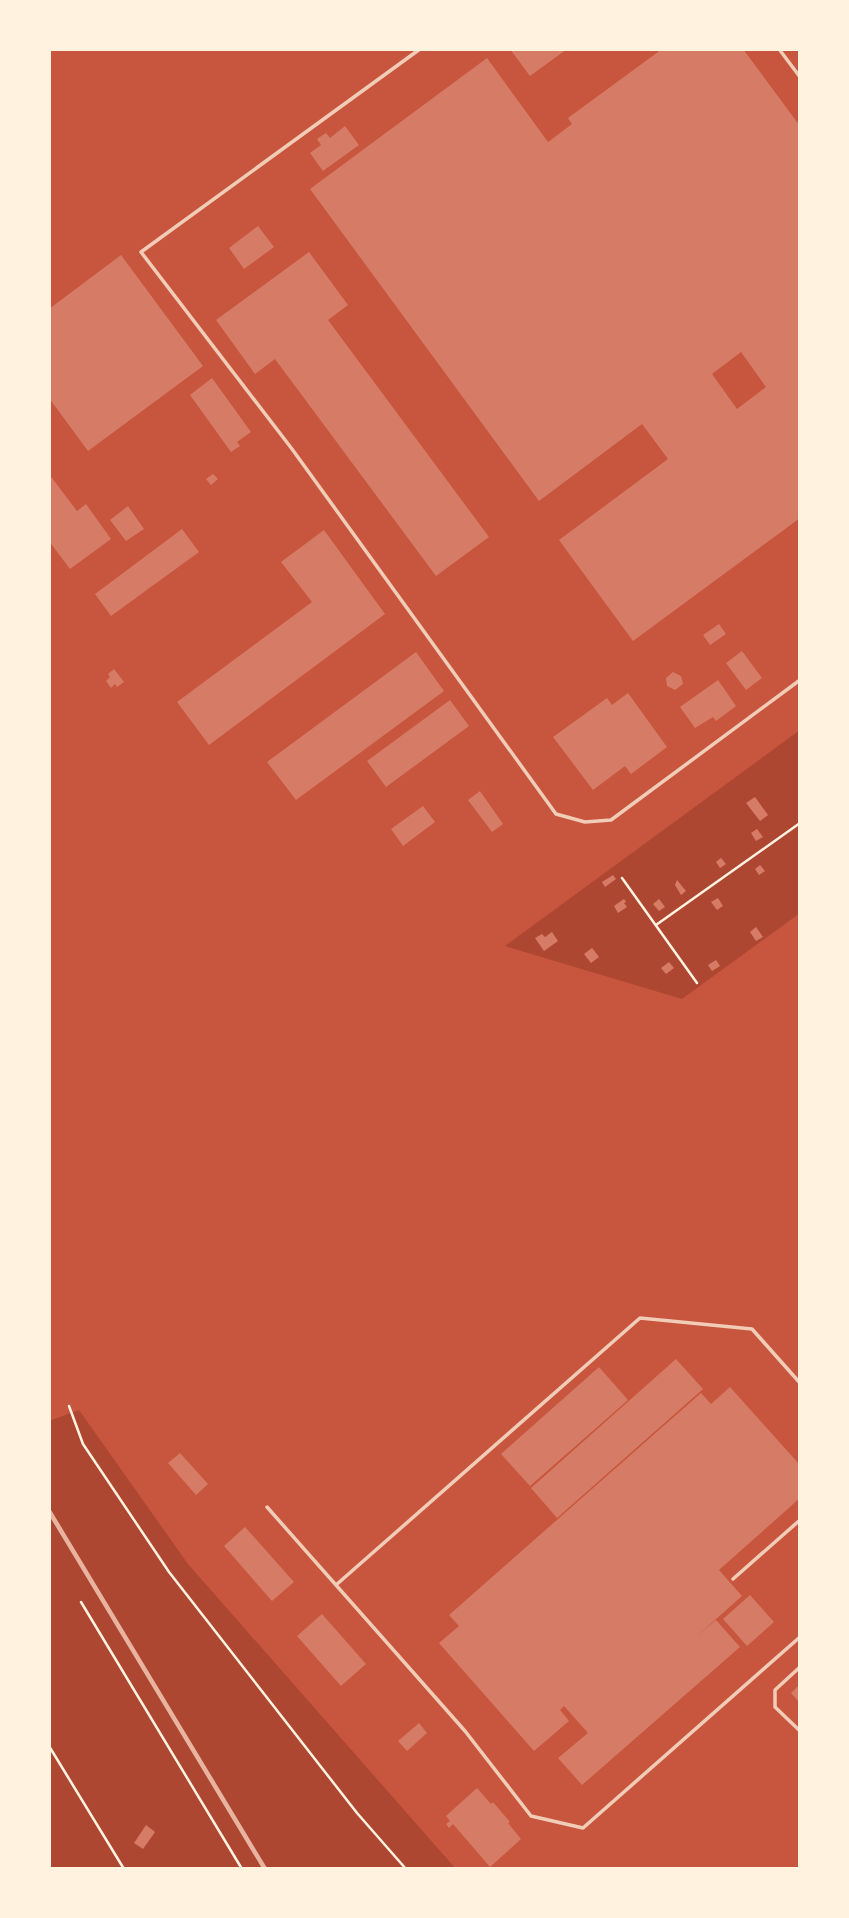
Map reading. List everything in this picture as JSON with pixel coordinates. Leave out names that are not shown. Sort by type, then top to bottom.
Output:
[{"type":"lane","points":[[420,49],[141,253],[292,449],[556,814],[585,822],[611,820],[800,680]]},
{"type":"lane","points":[[779,49],[800,77]]},
{"type":"lane","points":[[336,1585],[640,1318],[752,1329],[800,1383]]},
{"type":"lane","points":[[267,1507],[465,1731],[531,1816],[583,1828],[800,1637]]},
{"type":"lane","points":[[733,1579],[800,1520]]},
{"type":"lane","points":[[800,1667],[775,1690],[775,1707],[800,1731]]},
{"type":"path","points":[[656,925],[800,824]]},
{"type":"path","points":[[622,878],[697,983]]},
{"type":"path","points":[[69,1406],[83,1444],[169,1572],[357,1813],[406,1869]]},
{"type":"path","points":[[81,1602],[242,1869]]},
{"type":"path","points":[[49,1746],[124,1869]]},
{"type":"shaded area","points":[[800,730],[800,913],[682,999],[505,946]]},
{"type":"shaded area","points":[[79,1410],[188,1564],[456,1869],[49,1869],[49,1421]]},
{"type":"building","points":[[510,49],[567,49],[530,76]]},
{"type":"building","points":[[662,49],[743,49],[800,126],[800,518],[633,641],[559,540],[668,459],[642,424],[539,501],[310,189],[487,58],[548,142],[572,124],[568,118]],"holes":[[[741,352],[766,387],[737,409],[712,374]]]},
{"type":"building","points":[[345,126],[359,145],[323,171],[310,153],[321,145],[317,139],[326,133],[330,138]]},
{"type":"building","points":[[258,226],[274,247],[244,269],[229,248]]},
{"type":"building","points":[[309,252],[348,305],[328,320],[489,537],[436,576],[275,359],[255,374],[216,320]]},
{"type":"building","points":[[121,255],[203,366],[88,451],[49,398],[49,309]]},
{"type":"building","points":[[212,378],[251,432],[237,442],[240,446],[231,452],[190,395]]},
{"type":"building","points":[[49,474],[77,511],[86,504],[111,539],[70,569],[49,541]]},
{"type":"building","points":[[213,474],[218,479],[211,485],[206,479]]},
{"type":"building","points":[[128,506],[144,529],[126,541],[110,520]]},
{"type":"building","points":[[182,529],[199,552],[111,616],[95,594]]},
{"type":"building","points":[[324,530],[385,614],[209,745],[177,702],[312,602],[281,562]]},
{"type":"building","points":[[719,624],[726,634],[710,645],[703,635]]},
{"type":"building","points":[[742,651],[762,678],[746,690],[726,663]]},
{"type":"building","points":[[416,652],[444,691],[296,800],[267,762]]},
{"type":"building","points":[[114,669],[124,682],[111,688],[106,681],[110,677],[108,674]]},
{"type":"building","points":[[673,672],[681,676],[683,684],[675,690],[667,686],[666,678]]},
{"type":"building","points":[[718,680],[736,706],[716,721],[713,717],[695,728],[680,707]]},
{"type":"building","points":[[628,693],[667,747],[631,774],[625,766],[593,790],[553,737],[607,698],[612,705]]},
{"type":"building","points":[[450,700],[469,726],[386,787],[367,761]]},
{"type":"building","points":[[480,791],[503,824],[492,832],[468,800]]},
{"type":"building","points":[[755,797],[768,815],[760,821],[746,803]]},
{"type":"building","points":[[423,806],[435,822],[403,846],[391,829]]},
{"type":"building","points":[[757,829],[763,837],[756,841],[751,833]]},
{"type":"building","points":[[721,858],[726,864],[720,868],[716,862]]},
{"type":"building","points":[[760,865],[765,871],[759,875],[755,869]]},
{"type":"building","points":[[613,875],[616,879],[605,887],[602,882]]},
{"type":"building","points":[[677,880],[686,891],[681,895],[675,885]]},
{"type":"building","points":[[718,898],[723,906],[717,910],[711,902]]},
{"type":"building","points":[[624,899],[627,907],[618,913],[614,906]]},
{"type":"building","points":[[659,899],[665,907],[659,911],[653,904]]},
{"type":"building","points":[[756,927],[763,937],[756,941],[750,932]]},
{"type":"building","points":[[552,932],[558,941],[544,951],[535,938],[542,934],[545,937]]},
{"type":"building","points":[[592,948],[599,957],[591,963],[584,954]]},
{"type":"building","points":[[716,960],[720,966],[712,971],[708,965]]},
{"type":"building","points":[[669,962],[674,968],[666,974],[661,968]]},
{"type":"building","points":[[676,1359],[703,1389],[557,1518],[531,1488]]},
{"type":"building","points":[[599,1367],[628,1400],[530,1486],[501,1454]]},
{"type":"building","points":[[730,1387],[800,1465],[800,1498],[719,1570],[742,1596],[697,1636],[716,1620],[740,1647],[582,1785],[558,1758],[588,1733],[564,1706],[560,1710],[569,1721],[534,1751],[439,1643],[459,1626],[449,1615],[701,1393],[711,1404]]},
{"type":"building","points":[[180,1453],[208,1484],[196,1495],[168,1463]]},
{"type":"building","points":[[245,1527],[294,1582],[272,1601],[224,1546]]},
{"type":"building","points":[[750,1595],[774,1622],[747,1646],[723,1619]]},
{"type":"building","points":[[322,1614],[366,1664],[341,1686],[297,1636]]},
{"type":"building","points":[[800,1684],[800,1703],[791,1693]]},
{"type":"building","points":[[419,1723],[427,1733],[407,1751],[398,1741]]},
{"type":"building","points":[[477,1788],[491,1804],[493,1802],[521,1839],[490,1867],[453,1824],[449,1828],[446,1824],[450,1821],[446,1816]]},
{"type":"building","points":[[146,1825],[155,1832],[143,1849],[134,1843]]},
{"type":"railway","points":[[49,1511],[265,1869]]}]
